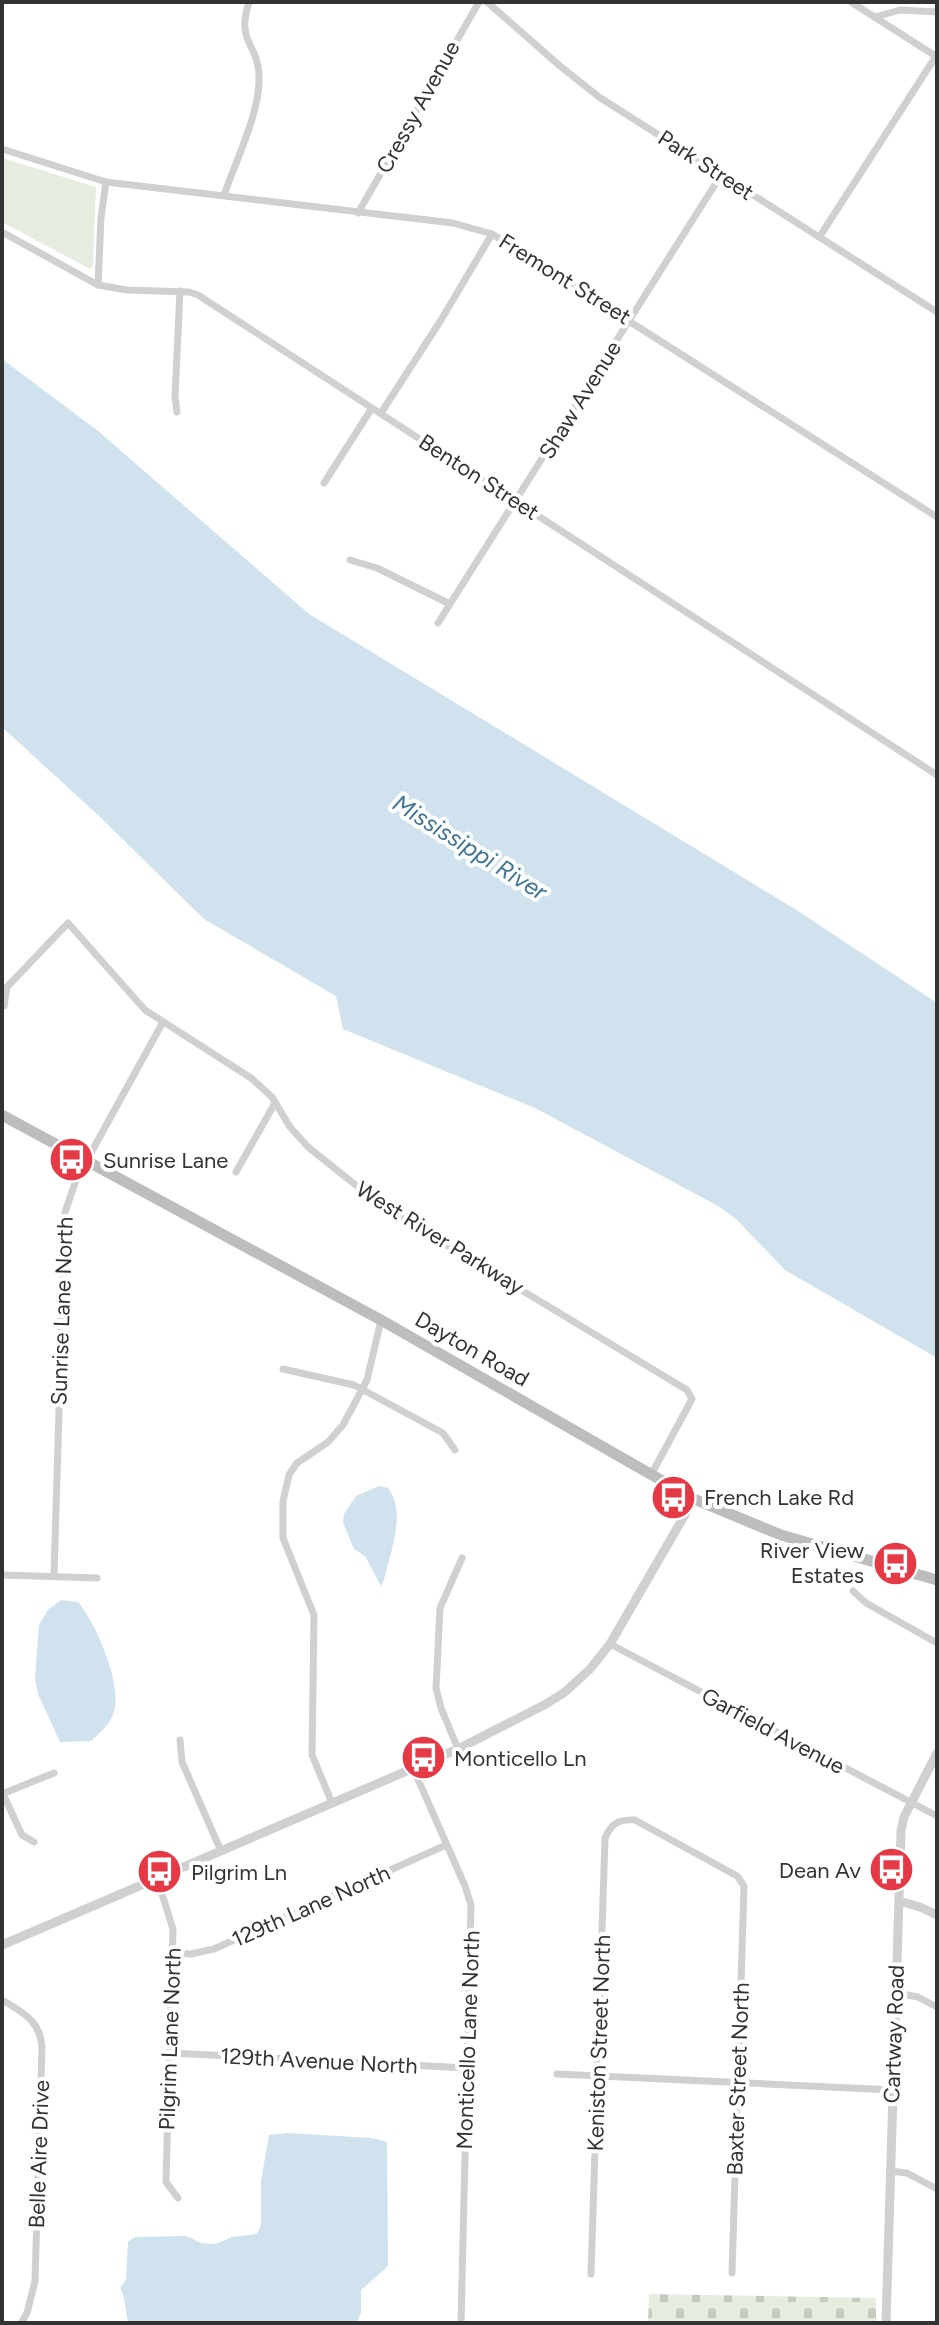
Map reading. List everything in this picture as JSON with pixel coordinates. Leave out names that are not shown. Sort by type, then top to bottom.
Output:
[{"type":"main road","name":"Dayton Road","points":[[2,1115],[381,1320],[694,1499],[781,1535],[937,1580]]},
{"type":"street","points":[[224,195],[257,98],[259,73],[245,34],[244,18],[249,2]]},
{"type":"street","name":"Cressy Avenue","points":[[358,213],[479,2]]},
{"type":"street","name":"Park Street","points":[[487,2],[599,97],[937,312]]},
{"type":"street","points":[[820,236],[937,57],[851,2]]},
{"type":"street","points":[[875,17],[900,10],[937,12]]},
{"type":"street","name":"Fremont Street","points":[[2,149],[106,182],[453,223],[492,234],[937,517]]},
{"type":"street","name":"Shaw Avenue","points":[[438,623],[721,175]]},
{"type":"street","points":[[98,285],[106,182]]},
{"type":"street","name":"Benton Street","points":[[2,232],[98,285],[127,290],[189,292],[211,303],[937,775]]},
{"type":"street","points":[[381,413],[492,234]]},
{"type":"street","points":[[177,412],[180,291]]},
{"type":"street","points":[[324,483],[372,408]]},
{"type":"street","points":[[350,560],[377,568],[450,604]]},
{"type":"street","name":"West River Parkway","points":[[4,1006],[7,987],[68,923],[133,997],[163,1022],[251,1078],[275,1103],[290,1127],[308,1147],[382,1206],[687,1390],[692,1399],[651,1475]]},
{"type":"street","name":"Sunrise Lane North","points":[[54,1576],[63,1229],[69,1197],[163,1022]]},
{"type":"street","points":[[236,1172],[275,1103]]},
{"type":"street","points":[[332,1803],[312,1755],[314,1615],[283,1538],[283,1501],[289,1475],[297,1463],[336,1435],[362,1390],[381,1320]]},
{"type":"street","points":[[283,1369],[341,1381],[362,1390],[443,1433],[455,1450]]},
{"type":"street","points":[[2,1945],[458,1749],[565,1692],[590,1669],[610,1644],[694,1499]]},
{"type":"street","points":[[458,1749],[436,1688],[440,1608],[462,1558]]},
{"type":"street","points":[[2,1575],[97,1578]]},
{"type":"street","points":[[853,1591],[866,1603],[937,1643]]},
{"type":"street","name":"Garfield Avenue","points":[[610,1644],[937,1816]]},
{"type":"street","points":[[180,1740],[182,1762],[221,1851]]},
{"type":"street","name":"Cartway Road","points":[[886,2323],[901,1831],[937,1753]]},
{"type":"street","name":"Monticello Lane North","points":[[413,1768],[471,1905],[461,2323]]},
{"type":"street","points":[[34,1842],[22,1835],[2,1794],[54,1773]]},
{"type":"street","name":"Baxter Street North","points":[[622,1819],[635,1820],[737,1876],[744,1886],[732,2273]]},
{"type":"street","name":"Keniston Street North","points":[[591,2274],[605,1838],[612,1825],[622,1819]]},
{"type":"street","name":"129th Lane North","points":[[173,1953],[191,1954],[214,1949],[446,1845]]},
{"type":"street","name":"Pilgrim Lane North","points":[[157,1878],[171,1916],[173,1953],[166,2182],[178,2198]]},
{"type":"street","points":[[899,1901],[937,1915]]},
{"type":"street","points":[[896,1993],[918,1997],[937,2007]]},
{"type":"street","name":"Belle Aire Drive","points":[[2,2000],[29,2016],[40,2033],[42,2047],[35,2281],[27,2313],[21,2323]]},
{"type":"street","name":"129th Avenue North","points":[[170,2053],[468,2068]]},
{"type":"street","points":[[557,2074],[893,2090]]},
{"type":"street","points":[[890,2171],[907,2173],[937,2189]]},
{"type":"green space","points":[[2,158],[96,187],[93,266],[90,269],[2,222]]},
{"type":"green space","points":[[649,2294],[876,2298],[876,2323],[648,2323]]},
{"type":"water","name":"Mississippi River","points":[[2,359],[98,431],[309,614],[795,909],[937,1003],[937,1358],[785,1270],[736,1219],[720,1207],[535,1108],[343,1029],[336,996],[204,919],[2,727]]},
{"type":"water","points":[[379,1486],[388,1488],[394,1498],[397,1521],[381,1586],[365,1556],[354,1549],[343,1522],[344,1514],[356,1496]]},
{"type":"water","points":[[61,1600],[78,1602],[85,1612],[100,1639],[115,1687],[112,1717],[91,1741],[60,1742],[38,1694],[35,1678],[39,1625],[48,1610]]},
{"type":"water","points":[[288,2133],[372,2138],[387,2142],[388,2266],[361,2290],[361,2312],[357,2323],[129,2323],[120,2288],[126,2280],[128,2242],[135,2237],[186,2236],[201,2243],[216,2244],[232,2237],[257,2234],[261,2225],[261,2181],[269,2135]]},
{"type":"place","name":"Sunrise Lane","points":[[72,1160]]},
{"type":"place","name":"French Lake Rd","points":[[673,1497]]},
{"type":"place","name":"River View Estates","points":[[895,1563]]},
{"type":"place","name":"Monticello Ln","points":[[423,1758]]},
{"type":"place","name":"Dean Av","points":[[892,1870]]},
{"type":"place","name":"Pilgrim Ln","points":[[160,1872]]}]
